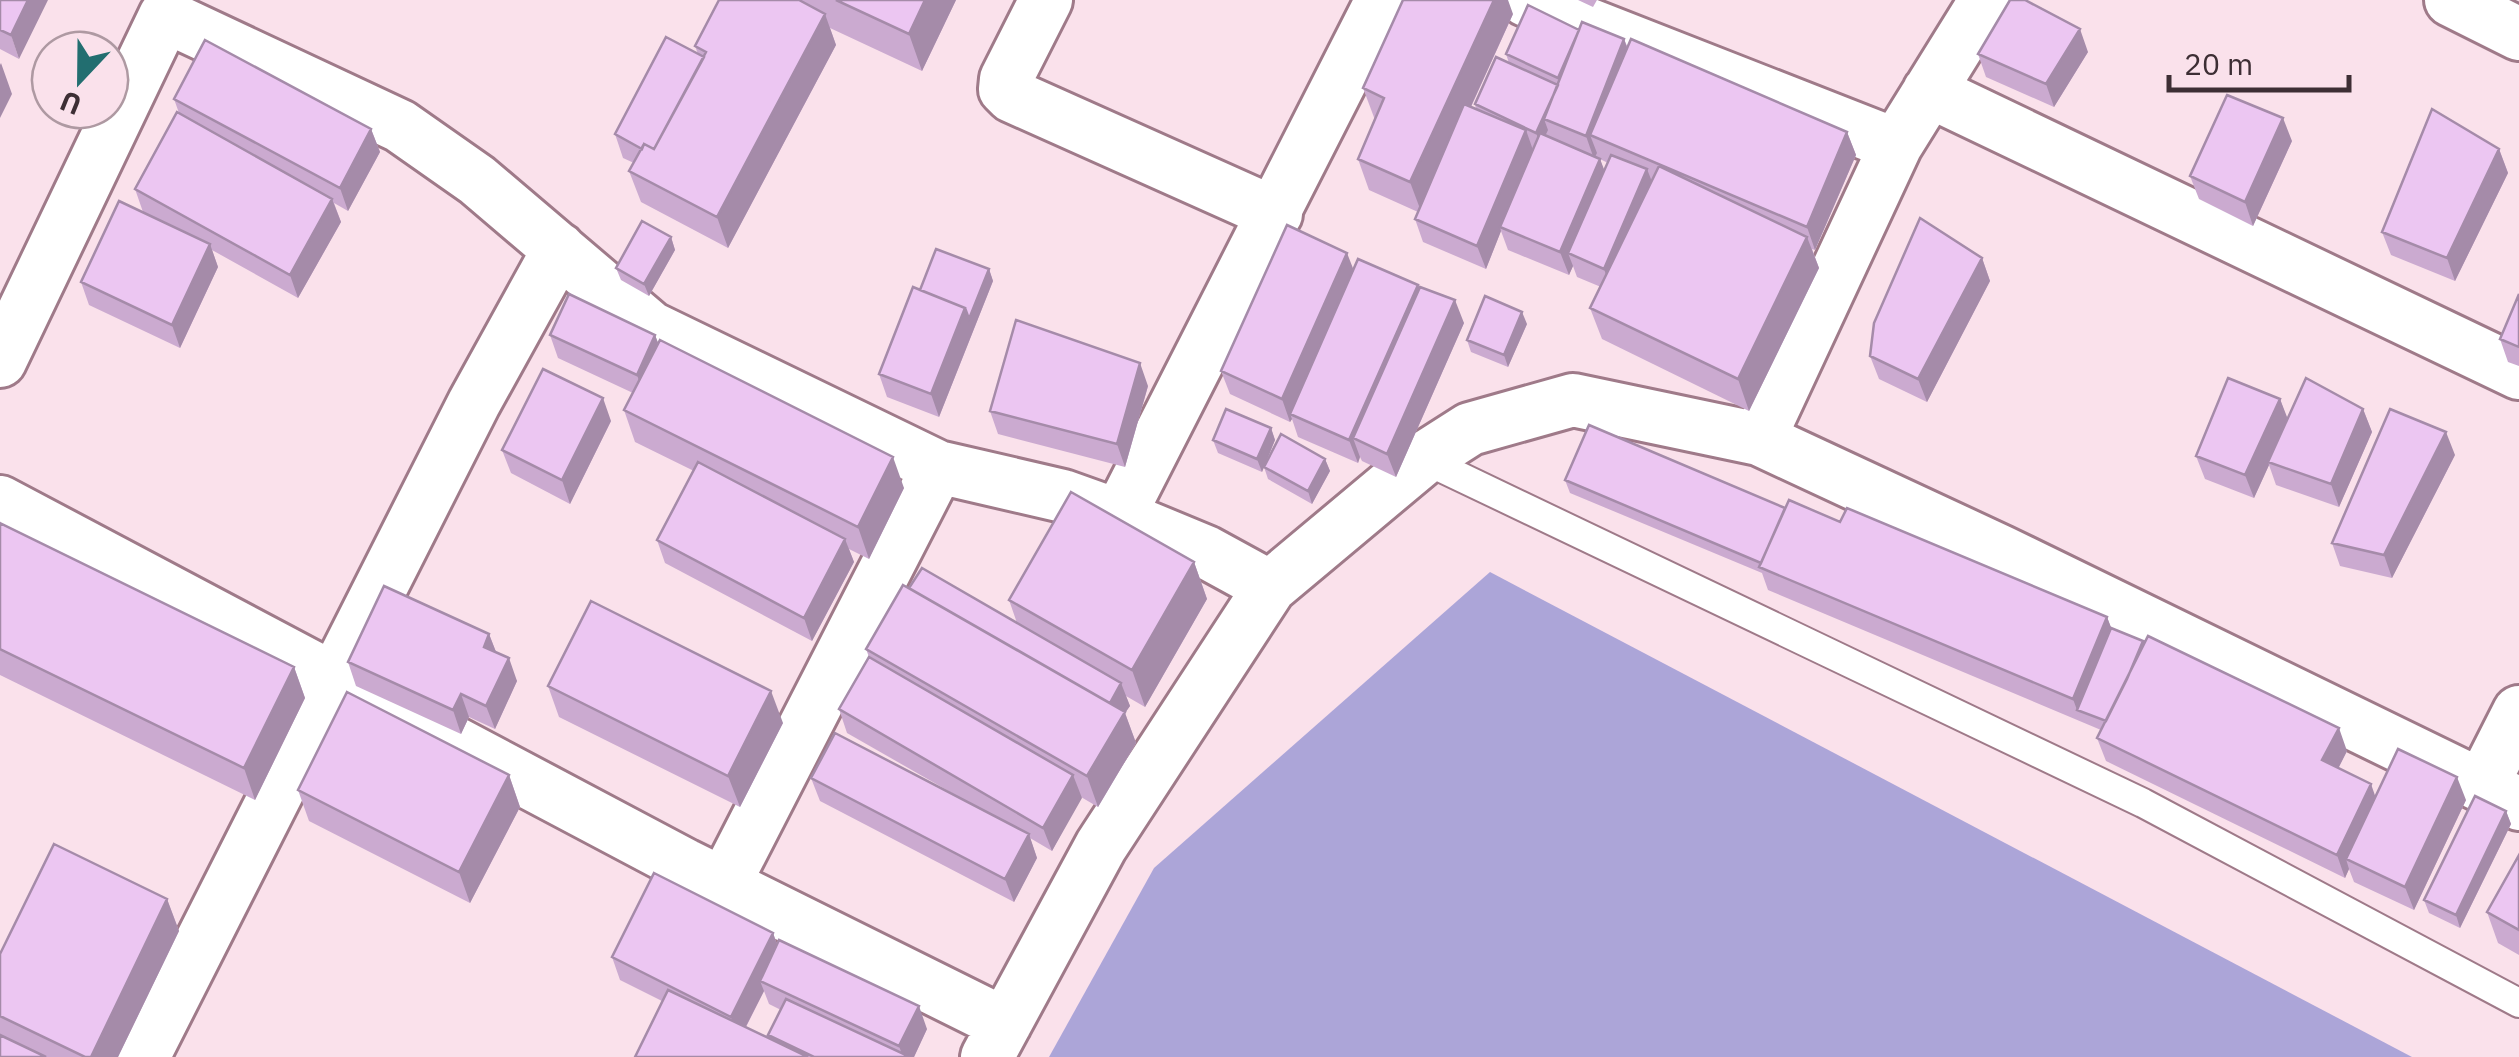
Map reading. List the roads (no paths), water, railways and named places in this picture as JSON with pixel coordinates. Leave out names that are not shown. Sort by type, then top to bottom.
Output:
[{"type":"street","points":[[1046,0],[1006,79],[1012,96],[1276,214]]},
{"type":"street","points":[[1119,516],[1382,0]]},
{"type":"street","points":[[1526,0],[1896,144]]},
{"type":"street","points":[[1759,439],[1896,144],[1986,0]]},
{"type":"street","points":[[2451,0],[2519,34]]},
{"type":"street","points":[[0,361],[170,8],[400,126],[477,180],[651,328],[938,468],[1063,496],[1119,516],[1206,552],[1270,588]]},
{"type":"street","points":[[1929,91],[2519,373]]},
{"type":"street","points":[[144,1057],[332,680],[558,248]]},
{"type":"street","points":[[0,502],[724,884],[996,1040],[1101,846],[1270,588],[1424,460],[1470,429],[1573,400],[1759,439],[2002,552],[2501,795],[2519,712]]},
{"type":"street","points":[[724,884],[938,468]]},
{"type":"lane","points":[[1424,460],[2144,803],[2519,1003]]}]
